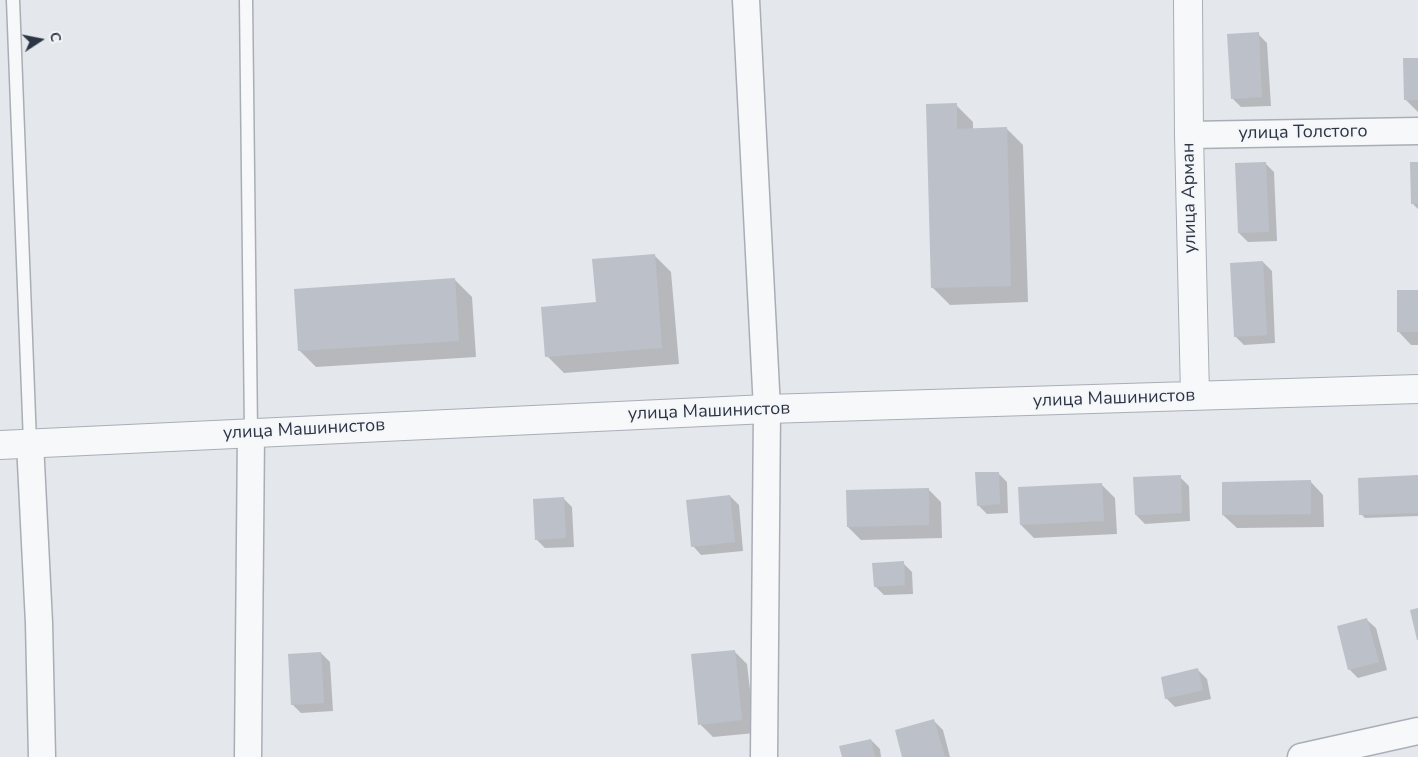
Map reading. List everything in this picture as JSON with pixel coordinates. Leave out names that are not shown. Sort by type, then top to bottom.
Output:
[{"type":"street","points":[[746,0],[767,409],[764,757]]},
{"type":"street","name":"улица Арман","points":[[1188,0],[1195,395]]},
{"type":"street","name":"улица Толстого","points":[[1189,135],[1418,131]]},
{"type":"street","name":"улица Машинистов","points":[[0,445],[767,409],[948,405],[1195,395],[1418,390]]},
{"type":"street","points":[[248,757],[251,432]]},
{"type":"street","points":[[30,443],[39,623],[42,757]]},
{"type":"street","points":[[1301,757],[1418,731]]},
{"type":"lane","points":[[13,0],[30,443]]},
{"type":"lane","points":[[246,0],[251,432]]},
{"type":"building","points":[[1259,32],[1262,97],[1231,99],[1227,34]]},
{"type":"building","points":[[1403,58],[1418,58],[1418,100],[1404,100]]},
{"type":"building","points":[[957,103],[957,129],[1007,127],[1011,286],[931,288],[926,104]]},
{"type":"building","points":[[1266,162],[1269,232],[1238,233],[1235,163]]},
{"type":"building","points":[[1410,162],[1418,162],[1418,204],[1411,204]]},
{"type":"building","points":[[655,254],[662,348],[545,357],[541,307],[596,302],[592,259]]},
{"type":"building","points":[[1263,261],[1267,335],[1234,337],[1230,263]]},
{"type":"building","points":[[455,278],[459,341],[298,351],[294,289]]},
{"type":"building","points":[[1397,290],[1418,290],[1418,332],[1397,332]]},
{"type":"building","points":[[975,472],[999,472],[1000,504],[977,506]]},
{"type":"building","points":[[1181,475],[1182,513],[1135,515],[1133,477]]},
{"type":"building","points":[[1418,475],[1418,513],[1359,515],[1358,478]]},
{"type":"building","points":[[1311,480],[1311,514],[1222,515],[1222,482]]},
{"type":"building","points":[[1102,483],[1104,521],[1020,525],[1018,487]]},
{"type":"building","points":[[929,488],[929,525],[847,527],[846,490]]},
{"type":"building","points":[[730,495],[735,542],[691,547],[686,500]]},
{"type":"building","points":[[564,497],[566,538],[535,540],[533,499]]},
{"type":"building","points":[[904,561],[905,585],[874,587],[872,563]]},
{"type":"building","points":[[1418,608],[1418,640],[1417,640],[1410,610]]},
{"type":"building","points":[[1367,618],[1379,662],[1348,670],[1337,626]]},
{"type":"building","points":[[735,650],[742,720],[698,725],[691,654]]},
{"type":"building","points":[[321,652],[324,703],[291,705],[288,654]]},
{"type":"building","points":[[1198,668],[1203,690],[1165,699],[1161,677]]},
{"type":"building","points":[[934,719],[945,757],[902,757],[895,730]]},
{"type":"building","points":[[871,739],[875,757],[842,757],[839,746]]}]
